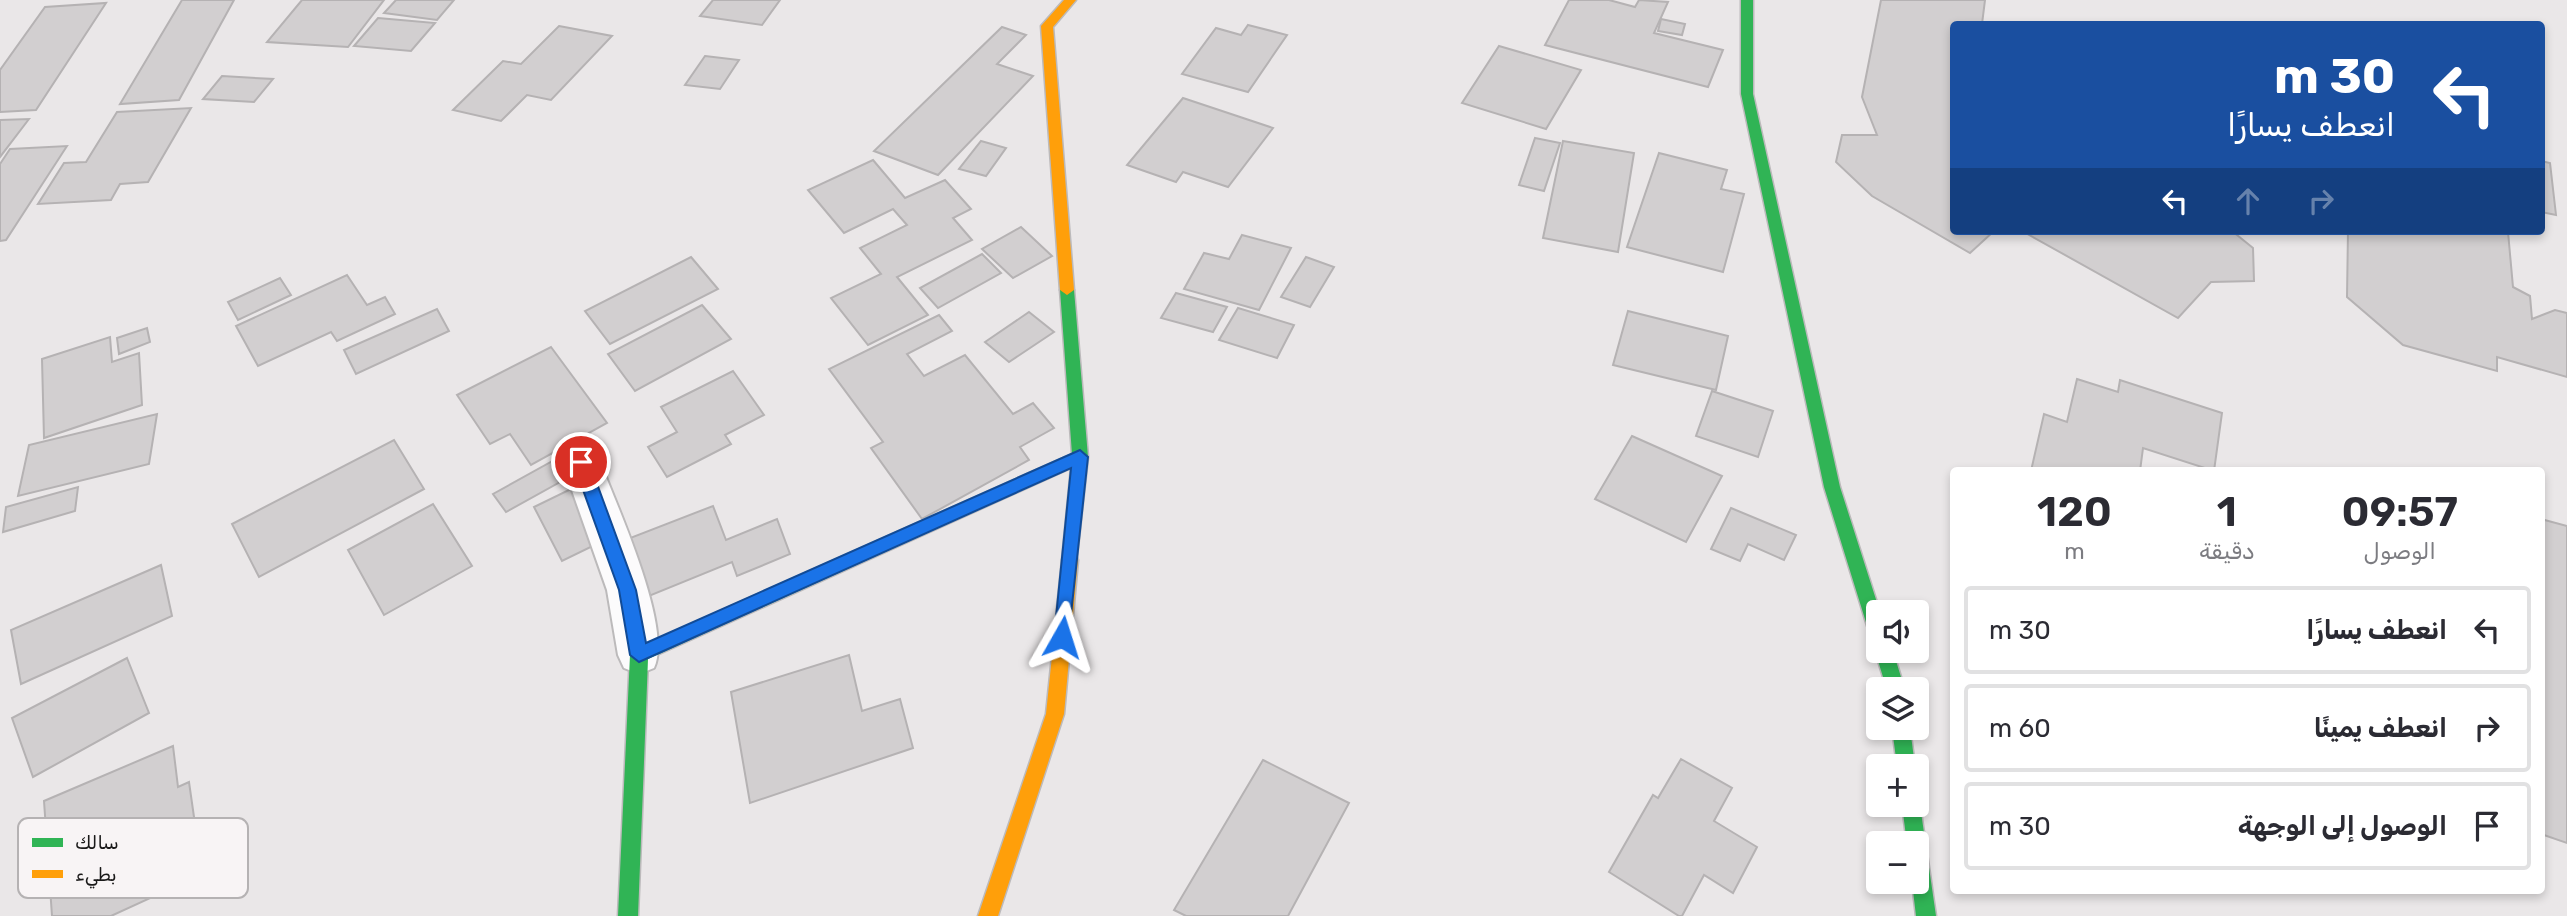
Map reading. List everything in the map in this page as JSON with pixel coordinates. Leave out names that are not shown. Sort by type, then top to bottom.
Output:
[{"type":"street","points":[[988,916],[1055,714],[1080,457],[1047,26],[1070,0]]},
{"type":"street","points":[[1747,0],[1747,94],[1832,487],[1868,600]]},
{"type":"street","points":[[639,655],[1080,457]]},
{"type":"street","points":[[581,462],[628,590],[639,655],[628,916]]},
{"type":"street","points":[[1913,817],[1926,916]]},
{"type":"building","points":[[182,0],[234,0],[179,100],[120,104]]},
{"type":"building","points":[[302,0],[384,0],[348,47],[267,42]]},
{"type":"building","points":[[396,0],[454,0],[437,20],[384,13]]},
{"type":"building","points":[[713,0],[780,0],[762,25],[700,16]]},
{"type":"building","points":[[1569,0],[1609,0],[1635,7],[1639,0],[1668,2],[1654,33],[1723,50],[1708,87],[1545,45]]},
{"type":"building","points":[[1881,0],[1985,0],[1982,21],[1950,21],[1950,235],[1990,235],[1970,253],[1872,196],[1836,162],[1842,135],[1877,135],[1862,97]]},
{"type":"building","points":[[106,3],[36,110],[0,112],[0,70],[45,7]]},
{"type":"building","points":[[378,18],[435,23],[411,51],[354,46]]},
{"type":"building","points":[[1661,19],[1685,24],[1682,35],[1658,31]]},
{"type":"building","points":[[1248,25],[1287,35],[1248,92],[1182,74],[1216,28],[1241,35]]},
{"type":"building","points":[[559,26],[612,36],[551,100],[527,95],[501,121],[453,110],[503,61],[521,64]]},
{"type":"building","points":[[1002,27],[1026,35],[997,64],[1033,76],[938,175],[874,151]]},
{"type":"building","points":[[1499,46],[1581,70],[1546,129],[1462,103]]},
{"type":"building","points":[[705,56],[739,60],[720,89],[685,85]]},
{"type":"building","points":[[222,76],[273,79],[254,102],[203,99]]},
{"type":"building","points":[[1183,98],[1273,128],[1228,187],[1183,172],[1176,182],[1127,165]]},
{"type":"building","points":[[191,108],[148,182],[120,184],[111,200],[38,204],[64,163],[86,162],[117,112]]},
{"type":"building","points":[[29,119],[0,157],[0,120]]},
{"type":"building","points":[[1535,138],[1560,143],[1544,191],[1519,185]]},
{"type":"building","points":[[981,141],[1006,148],[986,176],[959,169]]},
{"type":"building","points":[[1563,141],[1634,153],[1618,252],[1543,238]]},
{"type":"building","points":[[67,146],[6,240],[0,241],[0,164],[10,149]]},
{"type":"building","points":[[1659,153],[1727,170],[1721,189],[1744,194],[1723,272],[1627,247]]},
{"type":"building","points":[[873,160],[905,198],[945,180],[971,209],[953,218],[972,240],[897,277],[928,315],[868,345],[831,298],[881,274],[860,248],[907,225],[893,209],[844,233],[808,190]]},
{"type":"building","points":[[2545,162],[2550,163],[2556,215],[2545,213]]},
{"type":"building","points":[[1021,227],[1052,256],[1013,278],[982,249]]},
{"type":"building","points":[[1242,235],[1291,248],[1259,310],[1184,289],[1204,253],[1229,259]]},
{"type":"building","points":[[2029,235],[2237,235],[2253,248],[2254,281],[2211,282],[2178,318]]},
{"type":"building","points":[[2348,235],[2508,235],[2513,287],[2530,296],[2532,319],[2555,310],[2567,313],[2567,377],[2497,357],[2497,371],[2403,345],[2347,297]]},
{"type":"building","points":[[982,254],[1001,273],[938,308],[920,288]]},
{"type":"building","points":[[691,257],[718,289],[610,344],[585,311]]},
{"type":"building","points":[[1306,257],[1334,267],[1310,307],[1281,297]]},
{"type":"building","points":[[347,275],[367,305],[385,297],[395,314],[337,341],[331,332],[258,366],[236,326]]},
{"type":"building","points":[[280,278],[291,295],[238,320],[228,302]]},
{"type":"building","points":[[1176,293],[1227,307],[1213,332],[1161,318]]},
{"type":"building","points":[[702,305],[731,339],[635,391],[608,354]]},
{"type":"building","points":[[1238,308],[1294,325],[1277,358],[1219,340]]},
{"type":"building","points":[[437,309],[449,331],[356,374],[344,350]]},
{"type":"building","points":[[1628,311],[1728,336],[1716,390],[1613,365]]},
{"type":"building","points":[[1029,312],[1054,332],[1009,362],[985,342]]},
{"type":"building","points":[[939,315],[952,331],[907,354],[924,376],[965,355],[1013,414],[1033,403],[1054,428],[1020,447],[1029,460],[922,519],[871,448],[883,442],[829,369]]},
{"type":"building","points":[[147,328],[150,342],[119,354],[117,338]]},
{"type":"building","points":[[110,337],[112,362],[139,353],[142,405],[44,438],[42,359]]},
{"type":"building","points":[[551,347],[607,423],[531,465],[510,434],[490,444],[457,395]]},
{"type":"building","points":[[733,371],[764,415],[725,435],[731,444],[667,477],[648,447],[677,432],[661,407]]},
{"type":"building","points":[[2077,379],[2118,392],[2120,380],[2222,413],[2215,467],[2202,467],[2143,448],[2141,467],[2032,467],[2044,414],[2067,422]]},
{"type":"building","points":[[1712,391],[1773,411],[1758,457],[1696,436]]},
{"type":"building","points":[[157,414],[149,464],[18,496],[29,445]]},
{"type":"building","points":[[1632,436],[1722,476],[1686,542],[1595,499]]},
{"type":"building","points":[[394,440],[424,489],[259,577],[232,524]]},
{"type":"building","points":[[585,443],[598,461],[506,512],[493,494]]},
{"type":"building","points":[[577,486],[605,540],[562,561],[534,507]]},
{"type":"building","points":[[78,487],[75,511],[3,532],[6,507]]},
{"type":"building","points":[[433,504],[472,566],[384,615],[348,550]]},
{"type":"building","points":[[713,506],[726,540],[777,519],[790,554],[737,576],[732,562],[644,598],[625,540]]},
{"type":"building","points":[[1731,508],[1796,535],[1784,560],[1748,544],[1740,561],[1711,549]]},
{"type":"building","points":[[2545,520],[2567,526],[2567,843],[2545,835]]},
{"type":"building","points":[[161,565],[172,616],[21,684],[11,630]]},
{"type":"building","points":[[849,655],[862,711],[900,699],[913,748],[750,803],[731,692]]},
{"type":"building","points":[[127,658],[149,713],[33,777],[12,718]]},
{"type":"building","points":[[173,746],[178,787],[189,782],[194,818],[45,818],[44,801]]},
{"type":"building","points":[[1681,759],[1732,788],[1714,821],[1757,847],[1733,893],[1704,875],[1682,916],[1679,916],[1609,872],[1653,795],[1658,798]]},
{"type":"building","points":[[1263,760],[1349,803],[1288,916],[1186,916],[1174,910]]},
{"type":"building","points":[[51,898],[150,898],[111,916],[52,916]]},
{"type":"traffic: fast","points":[[1747,0],[1747,94],[1832,487],[1868,600]]},
{"type":"traffic: fast","points":[[628,916],[639,655],[1080,457],[1067,290]]},
{"type":"traffic: fast","points":[[1070,560],[1080,457]]},
{"type":"traffic: fast","points":[[1888,663],[1892,677]]},
{"type":"traffic: fast","points":[[1903,740],[1904,754]]},
{"type":"traffic: fast","points":[[1913,817],[1926,916]]},
{"type":"traffic: slow","points":[[1067,290],[1047,26],[1070,0]]},
{"type":"traffic: slow","points":[[988,916],[1055,714],[1070,560]]},
{"type":"route","points":[[581,462],[628,590],[639,655],[1080,457],[1062,637]]}]
